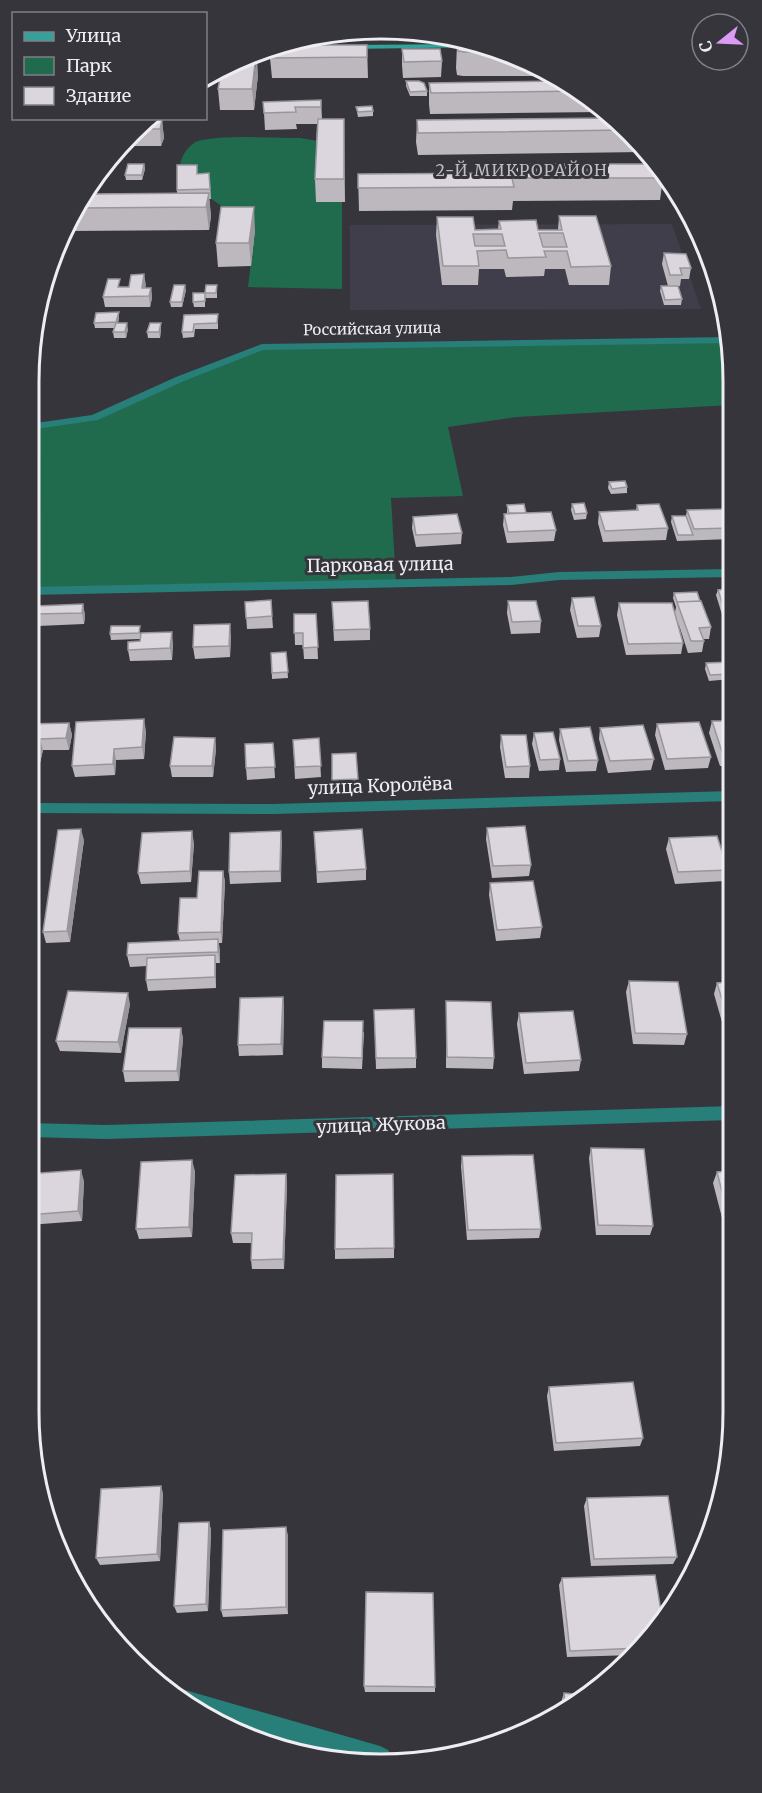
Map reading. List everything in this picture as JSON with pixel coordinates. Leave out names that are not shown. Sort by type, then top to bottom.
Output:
[{"type":"street","points":[[336,47],[449,46]]},
{"type":"street","name":"Российская улица","points":[[39,426],[94,418],[180,379],[262,347],[720,340]]},
{"type":"street","name":"Парковая улица","points":[[39,591],[499,581],[559,576],[723,573]]},
{"type":"street","name":"улица Королёва","points":[[39,808],[274,809],[723,796]]},
{"type":"street","name":"улица Жукова","points":[[39,1130],[106,1132],[723,1113]]},
{"type":"street","points":[[211,1709],[364,1753]]},
{"type":"shaded area","points":[[672,224],[701,309],[350,310],[350,225]]},
{"type":"green space","points":[[214,138],[300,138],[318,141],[316,202],[342,202],[342,289],[248,287],[255,230],[178,175],[184,153],[194,143]]},
{"type":"green space","points":[[720,340],[723,405],[516,417],[448,427],[463,496],[391,498],[396,583],[39,591],[39,426],[94,418],[262,347]]},
{"type":"building","points":[[320,45],[367,45],[367,57],[270,58]]},
{"type":"building","points":[[458,48],[474,52],[464,52],[458,51]]},
{"type":"building","points":[[402,49],[440,49],[442,61],[404,62]]},
{"type":"building","points":[[255,63],[252,89],[218,89],[220,80]]},
{"type":"building","points":[[406,81],[424,83],[427,91],[410,92]]},
{"type":"building","points":[[545,81],[562,91],[431,93],[429,83]]},
{"type":"building","points":[[321,100],[321,107],[295,107],[296,112],[264,113],[263,102]]},
{"type":"building","points":[[372,106],[373,111],[358,112],[356,107]]},
{"type":"building","points":[[599,118],[613,130],[418,133],[417,120]]},
{"type":"building","points":[[318,119],[344,119],[344,179],[315,179]]},
{"type":"building","points":[[162,121],[160,129],[150,129]]},
{"type":"building","points":[[128,164],[144,164],[142,175],[125,175]]},
{"type":"building","points":[[510,164],[645,164],[656,178],[512,178],[514,187],[358,188],[358,174],[511,173]]},
{"type":"building","points":[[177,165],[197,165],[197,174],[209,173],[210,189],[177,190]]},
{"type":"building","points":[[209,193],[206,207],[86,208],[95,194]]},
{"type":"building","points":[[221,207],[254,207],[249,243],[216,243]]},
{"type":"building","points":[[559,216],[596,216],[611,266],[571,267],[567,251],[544,251],[546,257],[508,258],[506,250],[477,251],[479,266],[443,266],[437,217],[473,217],[475,230],[501,229],[499,221],[536,220],[538,230],[562,230]],"holes":[[[539,233],[563,233],[567,247],[543,247]],[[473,234],[502,234],[505,246],[475,246]]]},
{"type":"building","points":[[664,253],[686,254],[691,268],[680,268],[682,275],[670,275]]},
{"type":"building","points":[[144,274],[142,288],[151,288],[149,296],[103,297],[108,279],[120,279],[118,287],[129,287],[131,275]]},
{"type":"building","points":[[174,285],[185,285],[182,302],[170,302]]},
{"type":"building","points":[[206,285],[217,285],[216,293],[205,293]]},
{"type":"building","points":[[661,286],[678,286],[682,299],[665,300]]},
{"type":"building","points":[[193,293],[205,293],[205,301],[193,302]]},
{"type":"building","points":[[119,312],[116,322],[94,323],[96,313]]},
{"type":"building","points":[[218,314],[217,323],[194,324],[193,332],[182,332],[184,315]]},
{"type":"building","points":[[116,323],[127,323],[125,332],[113,332]]},
{"type":"building","points":[[150,323],[161,323],[159,332],[147,332]]},
{"type":"building","points":[[625,481],[627,487],[612,489],[609,482]]},
{"type":"building","points":[[584,503],[587,513],[575,514],[572,504]]},
{"type":"building","points":[[524,504],[526,513],[509,513],[507,505]]},
{"type":"building","points":[[659,504],[668,528],[605,531],[599,512],[638,510],[637,505]]},
{"type":"building","points":[[723,509],[723,528],[694,529],[687,510]]},
{"type":"building","points":[[551,512],[556,530],[508,532],[504,514]]},
{"type":"building","points":[[457,514],[462,533],[416,535],[413,517]]},
{"type":"building","points":[[672,516],[686,516],[693,535],[678,535]]},
{"type":"building","points":[[718,590],[723,590],[723,606]]},
{"type":"building","points":[[697,592],[700,601],[677,602],[674,593]]},
{"type":"building","points":[[594,597],[601,626],[578,626],[572,598]]},
{"type":"building","points":[[271,600],[272,616],[246,618],[245,602]]},
{"type":"building","points":[[368,601],[370,629],[334,630],[332,602]]},
{"type":"building","points":[[508,601],[536,601],[541,621],[512,622]]},
{"type":"building","points":[[701,601],[711,627],[699,628],[704,641],[691,641],[677,602]]},
{"type":"building","points":[[619,603],[672,603],[683,643],[628,644]]},
{"type":"building","points":[[83,604],[82,613],[39,614],[39,606]]},
{"type":"building","points":[[294,614],[316,614],[318,647],[303,648],[303,633],[294,633]]},
{"type":"building","points":[[230,624],[229,646],[193,647],[194,625]]},
{"type":"building","points":[[111,626],[140,626],[139,633],[110,634]]},
{"type":"building","points":[[172,632],[170,648],[128,650],[128,642],[140,641],[141,633]]},
{"type":"building","points":[[286,652],[288,672],[272,673],[271,653]]},
{"type":"building","points":[[723,662],[723,674],[710,675],[706,663]]},
{"type":"building","points":[[144,719],[142,747],[114,749],[113,764],[72,766],[76,722]]},
{"type":"building","points":[[712,721],[723,721],[723,755]]},
{"type":"building","points":[[699,722],[711,757],[667,759],[657,724]]},
{"type":"building","points":[[69,723],[66,738],[40,739],[39,743],[39,724]]},
{"type":"building","points":[[643,725],[654,759],[610,761],[600,728]]},
{"type":"building","points":[[590,727],[598,760],[568,761],[560,729]]},
{"type":"building","points":[[553,732],[560,759],[540,760],[534,733]]},
{"type":"building","points":[[501,735],[526,735],[530,766],[506,767]]},
{"type":"building","points":[[174,737],[215,738],[212,766],[170,766]]},
{"type":"building","points":[[319,738],[321,766],[295,767],[293,740]]},
{"type":"building","points":[[273,743],[275,767],[246,768],[245,744]]},
{"type":"building","points":[[356,753],[358,779],[332,780],[332,754]]},
{"type":"building","points":[[525,826],[531,865],[493,866],[487,828]]},
{"type":"building","points":[[81,829],[67,931],[43,932],[58,830]]},
{"type":"building","points":[[362,829],[366,869],[317,872],[314,832]]},
{"type":"building","points":[[192,831],[190,871],[138,873],[142,833]]},
{"type":"building","points":[[281,831],[280,871],[229,872],[230,833]]},
{"type":"building","points":[[717,836],[723,855],[723,870],[678,872],[669,838]]},
{"type":"building","points":[[199,871],[223,871],[221,932],[178,933],[180,898],[197,898]]},
{"type":"building","points":[[533,881],[542,927],[497,930],[490,883]]},
{"type":"building","points":[[218,939],[218,952],[127,955],[128,943]]},
{"type":"building","points":[[215,955],[215,977],[146,980],[147,958]]},
{"type":"building","points":[[629,981],[678,982],[687,1034],[635,1033]]},
{"type":"building","points":[[717,983],[723,983],[723,1003]]},
{"type":"building","points":[[68,991],[128,993],[118,1042],[56,1041]]},
{"type":"building","points":[[283,997],[281,1044],[238,1045],[240,998]]},
{"type":"building","points":[[446,1001],[491,1002],[494,1058],[447,1057]]},
{"type":"building","points":[[414,1009],[416,1058],[376,1058],[374,1010]]},
{"type":"building","points":[[573,1011],[581,1060],[526,1063],[519,1013]]},
{"type":"building","points":[[324,1021],[363,1021],[362,1058],[322,1057]]},
{"type":"building","points":[[129,1028],[181,1028],[177,1071],[123,1071]]},
{"type":"building","points":[[591,1148],[644,1149],[653,1226],[598,1225]]},
{"type":"building","points":[[533,1155],[541,1229],[468,1230],[462,1156]]},
{"type":"building","points":[[192,1160],[189,1227],[136,1229],[141,1162]]},
{"type":"building","points":[[81,1170],[78,1211],[39,1214],[39,1173]]},
{"type":"building","points":[[717,1172],[723,1172],[723,1196]]},
{"type":"building","points":[[286,1174],[283,1259],[251,1260],[252,1233],[231,1233],[235,1175]]},
{"type":"building","points":[[393,1174],[394,1248],[335,1249],[336,1175]]},
{"type":"building","points":[[633,1382],[643,1438],[556,1443],[549,1387]]},
{"type":"building","points":[[161,1486],[157,1554],[96,1558],[101,1489]]},
{"type":"building","points":[[668,1496],[677,1557],[594,1559],[587,1498]]},
{"type":"building","points":[[209,1522],[206,1604],[174,1606],[179,1523]]},
{"type":"building","points":[[286,1527],[286,1607],[221,1610],[223,1530]]},
{"type":"building","points":[[655,1575],[661,1608],[628,1649],[570,1651],[562,1578]]},
{"type":"building","points":[[366,1592],[433,1593],[435,1687],[364,1686]]},
{"type":"building","points":[[564,1693],[574,1694],[571,1696],[564,1700]]},
{"type":"district","name":"2-Й МИКРОРАЙОН","points":[[522,170]]}]
